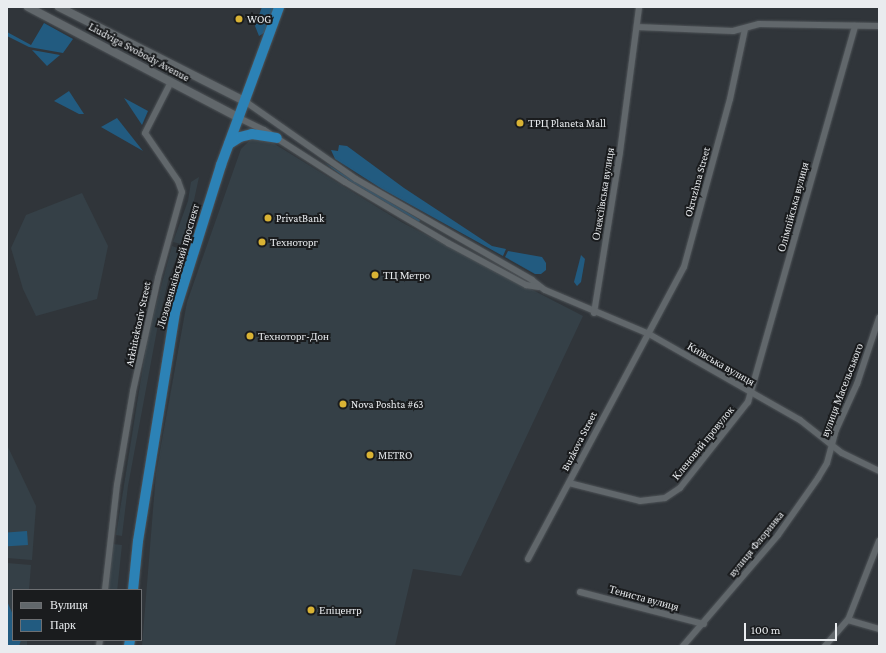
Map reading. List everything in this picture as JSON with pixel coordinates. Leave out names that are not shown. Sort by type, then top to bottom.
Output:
[{"type":"highway","name":"Лозовеньківський проспект","points":[[133,589],[138,541],[175,312],[229,144],[246,102],[279,7]]},
{"type":"highway","points":[[229,144],[240,136],[252,134],[277,138]]},
{"type":"main road","name":"Liudviga Svobody Avenue","points":[[28,7],[239,118]]},
{"type":"main road","name":"Liudviga Svobody Avenue","points":[[60,7],[246,102]]},
{"type":"street","name":"Олексіївська вулиця","points":[[594,312],[639,7]]},
{"type":"street","points":[[637,27],[733,31],[759,24],[879,26]]},
{"type":"street","name":"Олімпійська вулиця","points":[[753,393],[832,100],[855,26]]},
{"type":"street","name":"Okruzhna Street","points":[[649,334],[684,267],[730,99],[745,29]]},
{"type":"street","name":"Arkhitektoriv Street","points":[[105,589],[117,485],[133,391],[158,278],[182,192],[178,181],[145,134],[171,82]]},
{"type":"street","points":[[246,102],[356,179],[532,280],[539,287]]},
{"type":"street","points":[[239,118],[277,138],[448,243],[526,285],[539,287]]},
{"type":"street","points":[[309,159],[314,150]]},
{"type":"street","name":"Київська вулиця","points":[[539,287],[594,312],[649,334],[800,420],[830,447],[879,471]]},
{"type":"street","name":"вулиця Масельського","points":[[830,447],[854,390],[879,318]]},
{"type":"street","name":"Buzkova Street","points":[[528,559],[633,359],[649,334]]},
{"type":"street","name":"Кленовий провулок","points":[[569,483],[640,501],[665,498],[680,488],[740,415],[753,393]]},
{"type":"street","name":"вулиця Флоринка","points":[[683,646],[704,624],[778,535],[827,463],[830,447]]},
{"type":"street","points":[[825,646],[848,620],[879,541]]},
{"type":"street","name":"Тениста вулиця","points":[[580,592],[704,624]]},
{"type":"street","points":[[848,620],[879,629]]},
{"type":"shaded area","points":[[252,138],[268,140],[403,223],[583,316],[461,576],[413,569],[395,646],[142,646],[156,473],[187,302],[241,149]]},
{"type":"shaded area","points":[[199,177],[190,219],[181,244],[173,242],[188,201],[191,182]]},
{"type":"shaded area","points":[[82,193],[108,246],[97,299],[36,316],[23,289],[11,248],[26,215]]},
{"type":"shaded area","points":[[172,246],[180,249],[169,277],[159,319],[128,486],[122,536],[116,535],[148,335]]},
{"type":"shaded area","points":[[7,445],[36,506],[32,560],[7,558]]},
{"type":"shaded area","points":[[113,544],[122,545],[117,589],[108,589]]},
{"type":"shaded area","points":[[7,563],[31,565],[29,589],[12,589],[12,641],[27,641],[27,646],[7,646]]},
{"type":"green space","points":[[262,7],[275,7],[264,33],[259,36],[255,26]]},
{"type":"green space","points":[[44,23],[73,39],[63,53],[29,47],[7,36],[7,32],[31,45]]},
{"type":"green space","points":[[32,50],[60,55],[47,66]]},
{"type":"green space","points":[[69,91],[84,114],[79,114],[54,101]]},
{"type":"green space","points":[[124,98],[148,111],[142,125]]},
{"type":"green space","points":[[117,118],[143,151],[101,127]]},
{"type":"green space","points":[[339,145],[347,146],[404,188],[492,246],[506,249],[503,256],[382,189],[335,159],[331,150],[338,151]]},
{"type":"green space","points":[[325,163],[420,220],[419,222],[351,182]]},
{"type":"green space","points":[[508,251],[542,257],[546,263],[546,270],[541,274],[535,274],[505,257]]},
{"type":"green space","points":[[581,255],[585,259],[581,282],[577,286],[574,282]]},
{"type":"green space","points":[[27,531],[28,545],[8,546],[7,532]]},
{"type":"green space","points":[[7,601],[12,613],[12,641],[21,641],[19,646],[7,646]]},
{"type":"place","name":"WOG","points":[[239,19]]},
{"type":"place","name":"ТРЦ Planeta Mall","points":[[520,123]]},
{"type":"place","name":"PrivatBank","points":[[268,218]]},
{"type":"place","name":"Техноторг","points":[[262,242]]},
{"type":"place","name":"ТЦ Метро","points":[[375,275]]},
{"type":"place","name":"Техноторг-Дон","points":[[250,336]]},
{"type":"place","name":"Nova Poshta #63","points":[[343,404]]},
{"type":"place","name":"METRO","points":[[370,455]]},
{"type":"place","name":"Епіцентр","points":[[311,610]]}]
